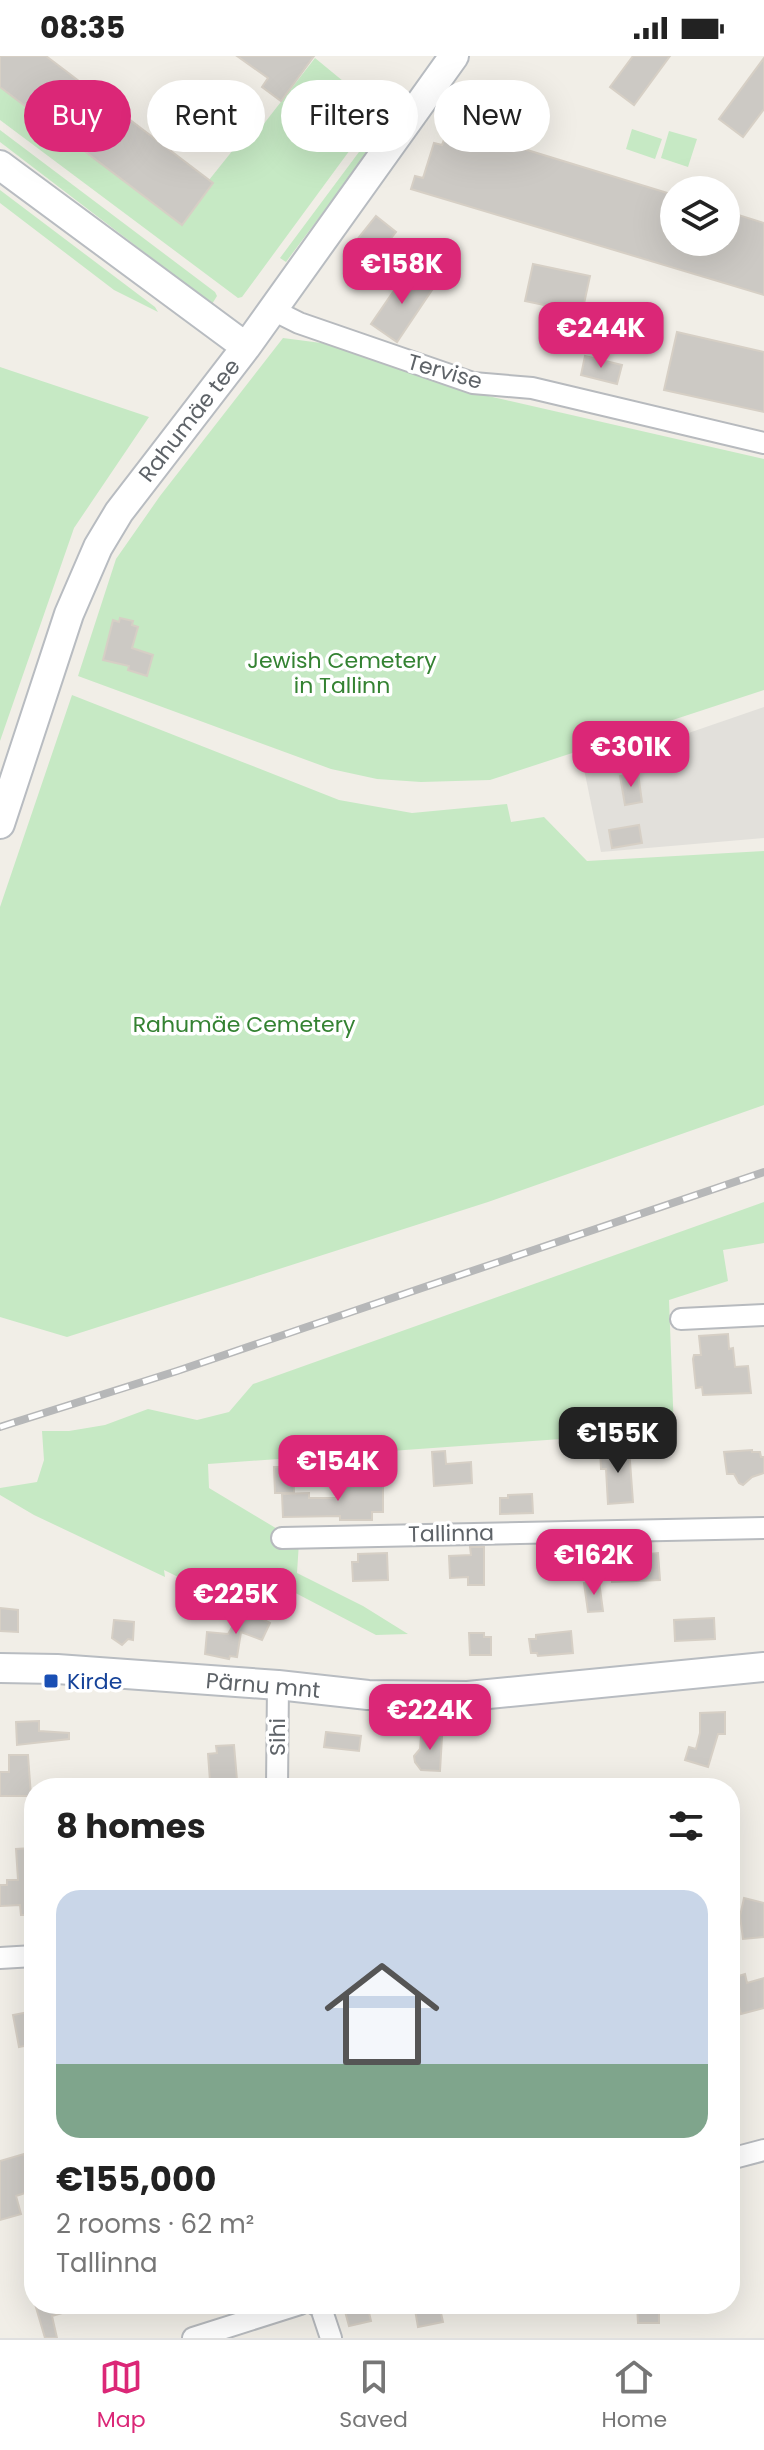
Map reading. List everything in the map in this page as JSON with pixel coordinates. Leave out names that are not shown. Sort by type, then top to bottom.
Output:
[{"type":"street","name":"Rahumäe tee","points":[[0,824],[69,614],[98,547],[153,465],[246,347],[454,56]]},
{"type":"street","points":[[0,165],[246,347]]},
{"type":"street","name":"Tervise","points":[[273,310],[299,323],[473,383],[532,388],[764,443]]},
{"type":"street","points":[[681,1319],[764,1315]]},
{"type":"street","name":"Tallinna","points":[[282,1538],[764,1528]]},
{"type":"street","name":"Pärnu mnt","points":[[0,1668],[57,1669],[278,1685],[368,1695],[468,1696],[764,1667]]},
{"type":"street","name":"Sihi","points":[[277,1778],[278,1685]]},
{"type":"street","points":[[0,1958],[24,1957]]},
{"type":"street","points":[[740,2156],[764,2150]]},
{"type":"street","points":[[193,2338],[269,2314]]},
{"type":"street","points":[[323,2314],[331,2338]]},
{"type":"shaded area","points":[[764,707],[764,838],[601,852],[584,769]]},
{"type":"green space","points":[[315,58],[342,80],[298,80]]},
{"type":"green space","points":[[0,87],[24,105],[24,138],[0,120]]},
{"type":"green space","points":[[281,102],[281,152],[348,152],[242,297],[238,298],[43,152],[86,152],[182,225],[213,184],[209,180],[231,152],[265,152],[265,122]]},
{"type":"green space","points":[[632,129],[662,139],[655,159],[626,149]]},
{"type":"green space","points":[[0,130],[24,148],[24,152],[29,152],[215,292],[217,296],[212,304],[0,142]]},
{"type":"green space","points":[[669,131],[697,139],[688,167],[661,158]]},
{"type":"green space","points":[[359,152],[369,152],[286,262],[280,258]]},
{"type":"green space","points":[[0,190],[158,312],[114,290],[0,203]]},
{"type":"green space","name":"Jewish Cemetery in Tallinn","points":[[283,338],[329,344],[475,393],[764,459],[764,690],[490,780],[421,782],[377,779],[331,769],[78,676],[116,559],[160,496]]},
{"type":"green space","points":[[0,367],[149,417],[74,528],[0,741]]},
{"type":"green space","name":"Rahumäe Cemetery","points":[[72,695],[339,800],[412,813],[507,804],[511,822],[544,817],[587,861],[764,851],[764,1105],[488,1202],[67,1337],[0,1317],[0,907]]},
{"type":"green space","points":[[764,1202],[764,1243],[723,1250],[728,1281],[669,1300],[674,1431],[208,1464],[209,1488],[299,1542],[297,1573],[363,1606],[408,1634],[376,1635],[284,1587],[233,1604],[164,1570],[165,1577],[34,1515],[0,1495],[0,1488],[37,1482],[44,1460],[42,1431],[69,1431],[105,1425],[148,1409],[197,1420],[229,1412],[253,1384]]},
{"type":"building","points":[[0,56],[46,56],[78,80],[24,80],[24,105],[0,87]]},
{"type":"building","points":[[237,56],[314,56],[296,80],[281,80],[281,101],[265,89],[268,78]]},
{"type":"building","points":[[633,56],[670,56],[634,105],[610,87]]},
{"type":"building","points":[[764,58],[764,109],[743,137],[719,119]]},
{"type":"building","points":[[131,121],[147,133],[147,152],[172,152],[213,183],[182,225],[86,152],[131,152]]},
{"type":"building","points":[[434,143],[434,152],[534,152],[660,191],[660,256],[740,256],[740,215],[764,223],[764,295],[411,189],[415,176],[423,178]]},
{"type":"building","points":[[376,216],[396,232],[365,271],[344,256]]},
{"type":"building","points":[[533,264],[590,276],[582,313],[525,301]]},
{"type":"building","points":[[408,270],[434,287],[397,342],[371,324]]},
{"type":"building","points":[[677,332],[764,352],[764,412],[664,390]]},
{"type":"building","points":[[585,356],[622,365],[617,384],[581,375]]},
{"type":"building","points":[[120,618],[133,621],[132,625],[138,627],[132,648],[153,655],[147,676],[128,670],[129,666],[103,660],[113,620],[119,622]]},
{"type":"building","points":[[638,773],[642,802],[625,805],[620,776]]},
{"type":"building","points":[[639,825],[642,843],[612,848],[609,830]]},
{"type":"building","points":[[728,1334],[735,1367],[748,1366],[751,1393],[703,1395],[702,1387],[696,1388],[693,1359],[694,1355],[701,1355],[699,1336]]},
{"type":"building","points":[[629,1448],[633,1502],[608,1504],[606,1469],[601,1469],[600,1450]]},
{"type":"building","points":[[752,1450],[764,1457],[764,1473],[752,1477],[743,1485],[734,1474],[727,1474],[724,1452]]},
{"type":"building","points":[[445,1451],[446,1464],[471,1462],[472,1483],[434,1486],[432,1452]]},
{"type":"building","points":[[274,1467],[293,1467],[294,1493],[275,1493]]},
{"type":"building","points":[[383,1484],[383,1512],[372,1512],[372,1520],[340,1520],[340,1516],[283,1517],[282,1494],[309,1493],[309,1498],[339,1498],[339,1485]]},
{"type":"building","points":[[532,1494],[533,1513],[500,1514],[500,1498]]},
{"type":"building","points":[[470,1547],[484,1547],[484,1585],[468,1585],[468,1577],[450,1578],[449,1556],[471,1555]]},
{"type":"building","points":[[649,1550],[649,1554],[658,1553],[660,1580],[612,1582],[611,1553]]},
{"type":"building","points":[[387,1553],[388,1580],[353,1581],[352,1562],[358,1562],[358,1554]]},
{"type":"building","points":[[599,1581],[603,1611],[588,1612],[584,1583]]},
{"type":"building","points":[[0,1608],[18,1610],[18,1632],[0,1631]]},
{"type":"building","points":[[243,1609],[270,1623],[262,1640],[241,1632],[237,1657],[230,1656],[229,1659],[205,1654],[207,1632],[228,1634]]},
{"type":"building","points":[[714,1618],[715,1639],[675,1641],[674,1620]]},
{"type":"building","points":[[114,1620],[134,1622],[133,1640],[128,1639],[122,1645],[112,1638]]},
{"type":"building","points":[[571,1631],[573,1653],[538,1656],[531,1653],[529,1639],[536,1639],[536,1635]]},
{"type":"building","points":[[469,1633],[484,1633],[484,1637],[491,1637],[491,1655],[470,1655]]},
{"type":"building","points":[[725,1712],[725,1734],[718,1734],[708,1767],[685,1760],[689,1747],[696,1749],[700,1713]]},
{"type":"building","points":[[39,1721],[39,1731],[69,1733],[69,1739],[17,1745],[16,1722]]},
{"type":"building","points":[[326,1732],[361,1736],[359,1751],[324,1747]]},
{"type":"building","points":[[425,1732],[438,1732],[438,1737],[442,1737],[440,1771],[421,1770],[415,1762],[414,1756],[420,1749],[421,1736]]},
{"type":"building","points":[[234,1745],[237,1778],[210,1778],[208,1754],[217,1753],[216,1746]]},
{"type":"building","points":[[9,1755],[28,1755],[30,1778],[24,1778],[24,1796],[0,1796],[0,1772],[9,1772]]},
{"type":"building","points":[[24,1848],[24,1915],[21,1915],[20,1905],[0,1906],[0,1885],[7,1885],[7,1880],[18,1880],[16,1849]]},
{"type":"building","points":[[744,1898],[764,1903],[764,1937],[743,1939],[740,1916]]},
{"type":"building","points":[[745,1974],[747,1983],[764,1978],[764,2008],[741,2014],[740,1976]]},
{"type":"building","points":[[24,2013],[24,2046],[19,2047],[13,2015]]},
{"type":"building","points":[[24,2154],[24,2193],[16,2196],[21,2214],[0,2220],[0,2161]]},
{"type":"building","points":[[38,2314],[59,2314],[52,2316],[57,2338],[45,2338]]},
{"type":"building","points":[[346,2314],[369,2314],[371,2321],[349,2326]]},
{"type":"building","points":[[416,2314],[441,2314],[443,2322],[418,2327]]},
{"type":"building","points":[[638,2314],[659,2314],[659,2323],[638,2323]]},
{"type":"railway","points":[[0,1427],[177,1371],[764,1172]]},
{"type":"place","name":"Kirde","points":[[51,1681]]}]
